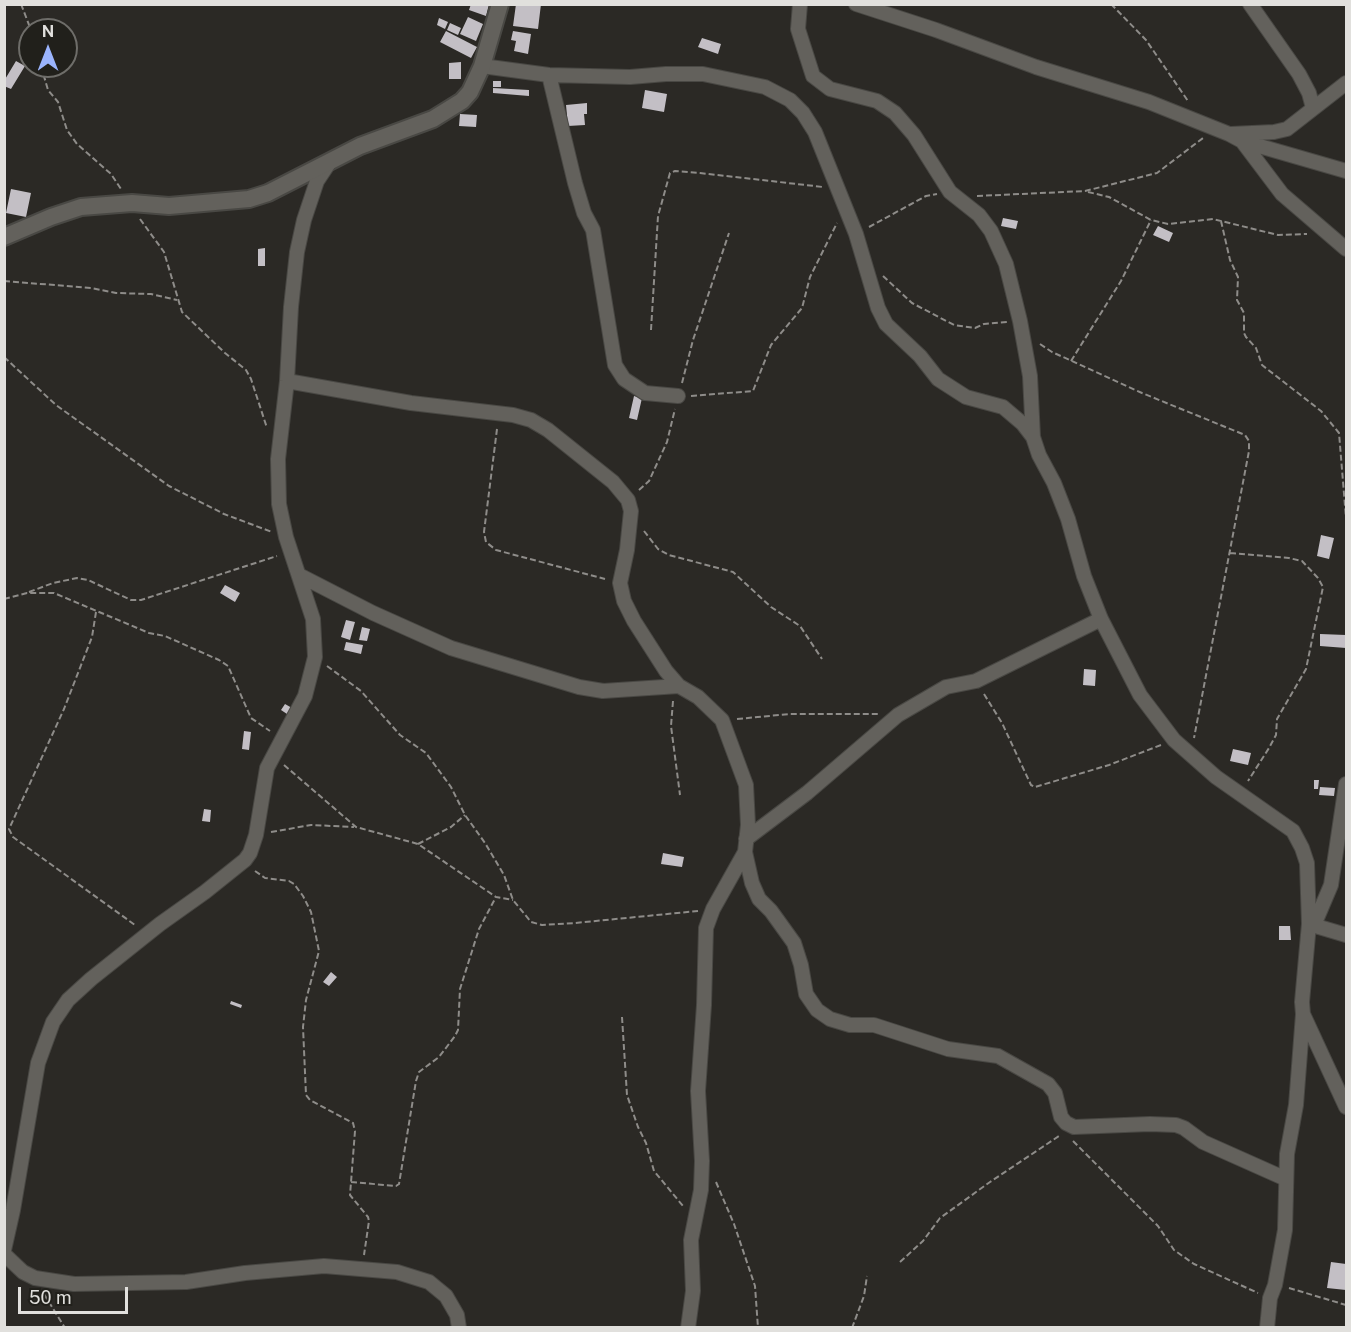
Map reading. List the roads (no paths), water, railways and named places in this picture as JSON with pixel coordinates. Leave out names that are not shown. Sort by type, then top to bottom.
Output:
[{"type":"street","points":[[4,237],[70,210],[128,204],[169,206],[249,199],[268,193],[360,146],[434,119],[462,101],[470,92],[482,66],[500,4]]},
{"type":"street","points":[[800,4],[798,29],[813,76],[830,88],[877,101],[895,113],[914,135],[953,194],[979,216],[991,231],[1006,264],[1020,325],[1030,376],[1033,437],[1068,519],[1084,576],[1101,619],[1140,695],[1174,740],[1216,777],[1293,831],[1307,863],[1312,925],[1302,1002],[1296,1105],[1287,1154],[1285,1230],[1275,1285],[1270,1298],[1267,1328]]},
{"type":"street","points":[[856,4],[936,30],[1036,67],[1149,102],[1226,132],[1242,141],[1347,171]]},
{"type":"street","points":[[1250,4],[1299,74],[1309,93],[1313,108]]},
{"type":"street","points":[[482,66],[549,75],[630,77],[703,74],[765,87],[790,100],[803,113],[815,132],[856,234],[878,309],[886,324],[920,356],[938,379],[966,397],[1003,407],[1023,424],[1033,437]]},
{"type":"street","points":[[549,75],[575,183],[592,230],[615,365],[624,379],[645,393],[678,396]]},
{"type":"street","points":[[1226,132],[1274,132],[1287,129],[1347,83]]},
{"type":"street","points":[[1242,141],[1282,194],[1347,249]]},
{"type":"street","points":[[329,163],[317,181],[304,220],[297,252],[287,381],[278,459],[279,504],[286,537],[313,619],[315,657],[305,696],[267,768],[256,835],[245,860],[147,934],[68,1000],[53,1022],[38,1063],[14,1209],[4,1252],[23,1272],[35,1278],[74,1284],[186,1282],[244,1273],[324,1266],[397,1272],[429,1282],[446,1296],[457,1315],[459,1328]]},
{"type":"street","points":[[287,381],[411,403],[531,420],[548,430],[612,482],[629,505],[627,550],[620,583],[624,601],[634,621],[676,686],[698,697],[722,720],[746,784],[748,825],[746,845],[752,883],[759,899],[771,911],[794,943],[801,964],[806,994],[817,1010],[830,1019],[850,1025],[874,1025],[948,1049],[998,1056],[1048,1084],[1055,1093],[1061,1118],[1070,1130],[1150,1124],[1176,1125],[1203,1142],[1286,1179]]},
{"type":"street","points":[[299,575],[373,613],[451,648],[579,687],[603,691],[676,686]]},
{"type":"street","points":[[688,1328],[693,1291],[691,1240],[701,1190],[702,1161],[698,1091],[706,928],[713,909],[746,845],[897,715],[946,687],[976,681],[1101,619]]},
{"type":"street","points":[[1312,925],[1331,885],[1344,817],[1347,784]]},
{"type":"street","points":[[1312,925],[1347,935]]},
{"type":"street","points":[[1303,1014],[1347,1107]]}]
